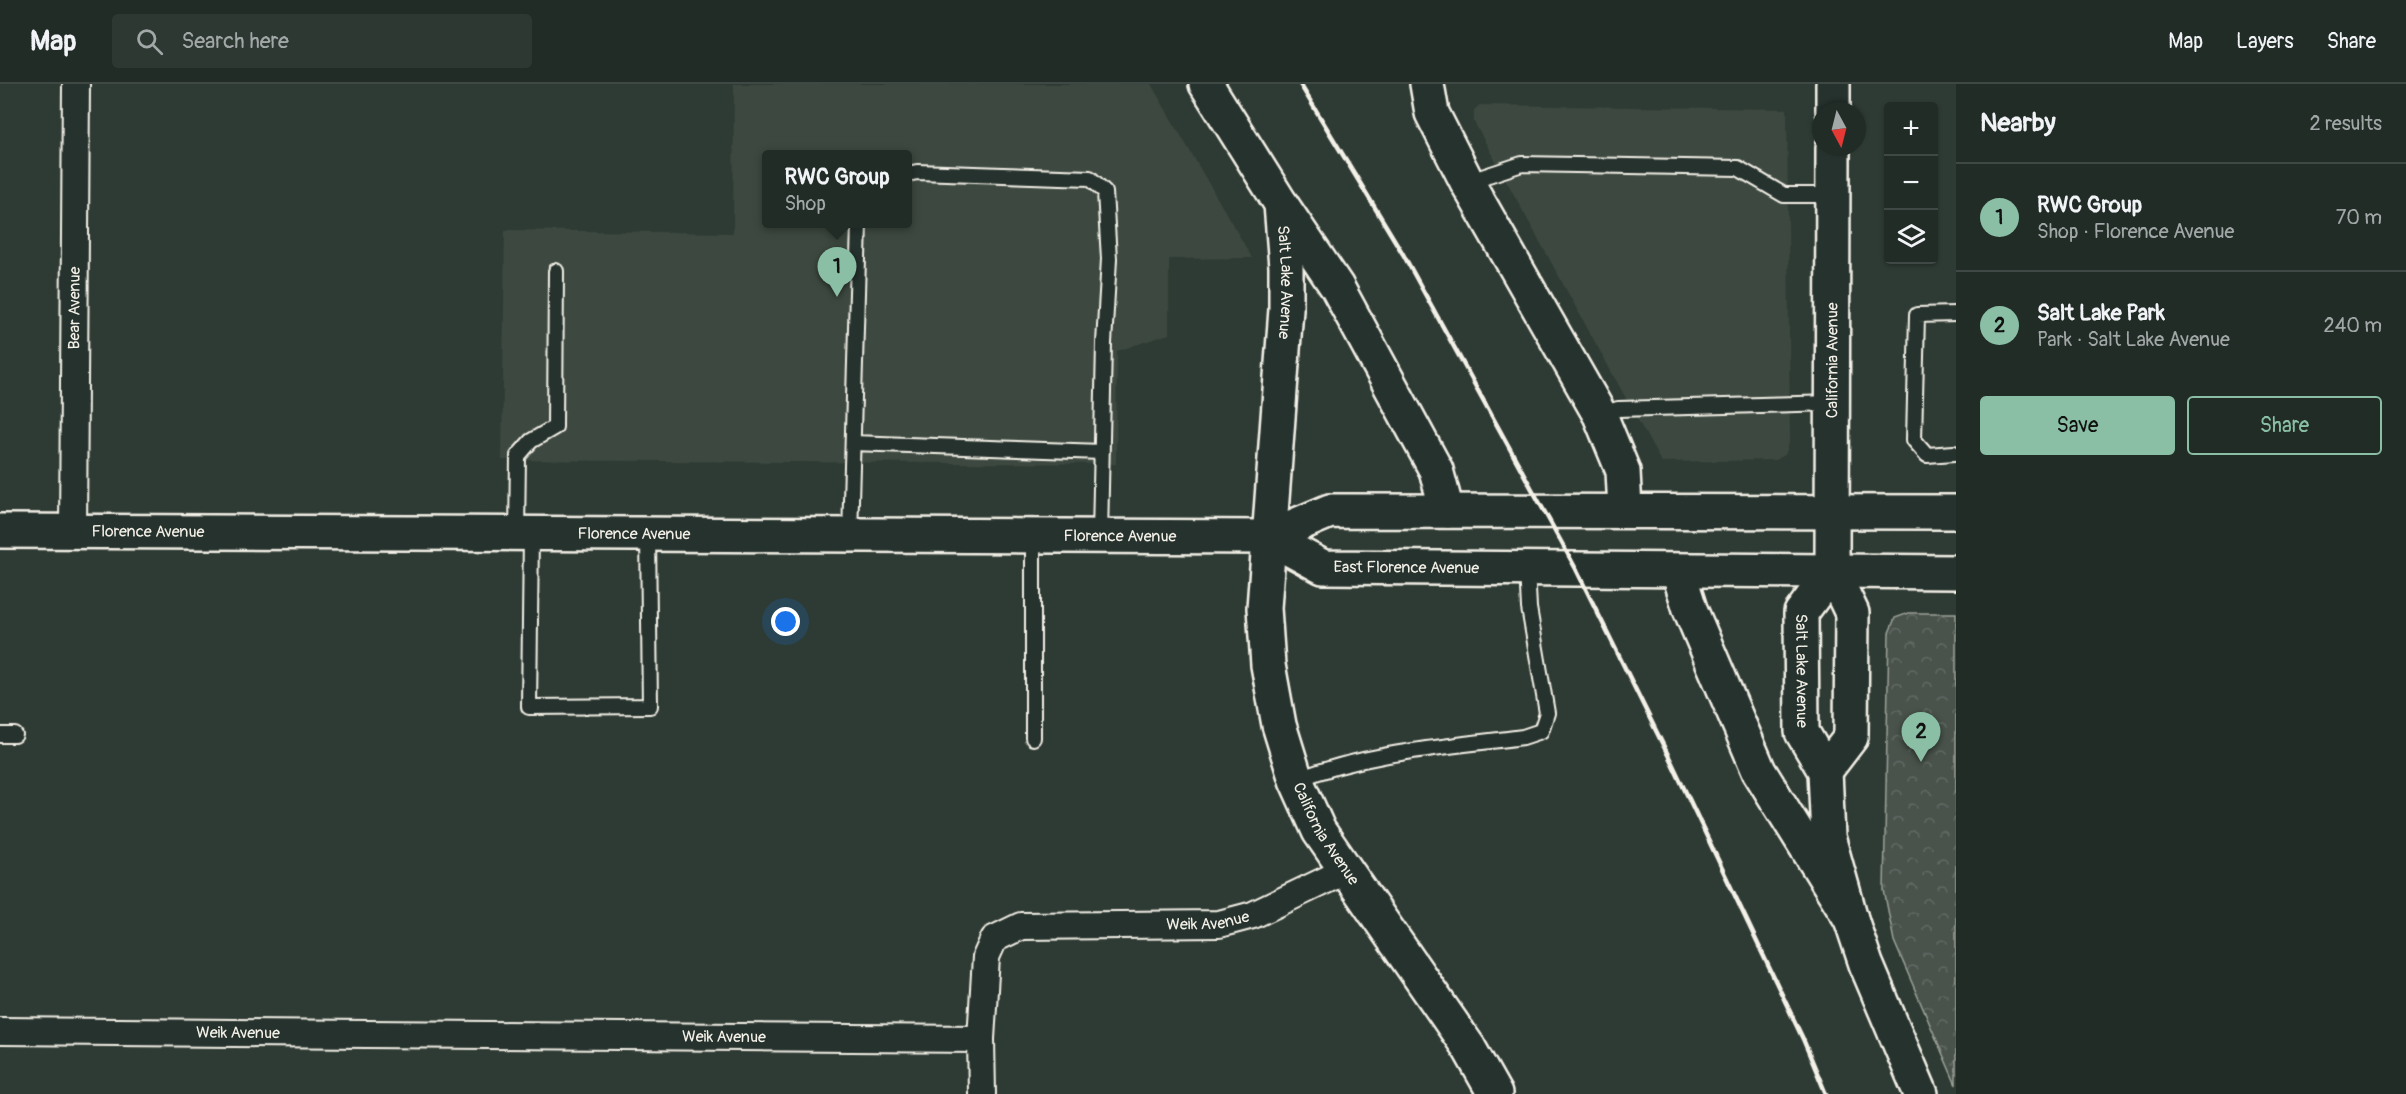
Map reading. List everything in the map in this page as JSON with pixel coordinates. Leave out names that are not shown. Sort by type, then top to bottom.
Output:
[{"type":"main road","name":"Salt Lake Avenue","points":[[1206,84],[1281,204],[1286,267],[1286,309],[1268,537]]},
{"type":"main road","points":[[1427,84],[1432,113],[1467,182],[1600,415],[1623,471],[1625,510]]},
{"type":"main road","points":[[1833,84],[1833,102]]},
{"type":"main road","name":"California Avenue","points":[[1832,572],[1833,156]]},
{"type":"main road","points":[[1281,204],[1336,287],[1436,470],[1447,511]]},
{"type":"main road","points":[[1268,537],[1330,511],[1832,510],[1956,512]]},
{"type":"main road","name":"Florence Avenue","points":[[0,531],[1268,537]]},
{"type":"main road","name":"California Avenue","points":[[1268,537],[1264,608],[1268,665],[1279,725],[1296,780],[1319,831],[1457,1030],[1495,1094]]},
{"type":"main road","name":"East Florence Avenue","points":[[1268,537],[1323,567],[1956,572]]},
{"type":"main road","points":[[1678,571],[1690,609],[1759,771],[1851,919]]},
{"type":"main road","name":"Salt Lake Avenue","points":[[1832,572],[1801,613],[1802,732],[1825,771],[1828,837],[1851,919],[1866,964],[1921,1094]]},
{"type":"main road","points":[[1825,771],[1851,737],[1852,613],[1832,572]]},
{"type":"street","name":"Bear Avenue","points":[[73,532],[76,84]]},
{"type":"street","name":"Weik Avenue","points":[[0,1031],[981,1039],[986,957],[994,939],[1021,926],[1219,924],[1253,915],[1346,871]]},
{"type":"street","points":[[981,1039],[982,1094]]},
{"type":"lane","points":[[1467,182],[1522,164],[1738,168],[1784,195],[1833,195]]},
{"type":"lane","points":[[912,173],[1090,178],[1105,192],[1109,259],[1100,536]]},
{"type":"lane","points":[[849,535],[860,228]]},
{"type":"lane","points":[[556,271],[555,427],[531,441],[518,456],[524,534],[529,707],[650,706],[648,534]]},
{"type":"lane","points":[[1954,453],[1927,455],[1914,440],[1917,315],[1956,314]]},
{"type":"lane","points":[[1600,415],[1618,409],[1833,403]]},
{"type":"lane","points":[[852,443],[1102,452]]},
{"type":"lane","points":[[1033,536],[1033,738]]},
{"type":"lane","points":[[1296,780],[1326,769],[1384,755],[1522,737],[1541,731],[1547,713],[1529,608],[1527,568]]},
{"type":"lane","points":[[0,735],[15,735]]},
{"type":"shaded area","points":[[734,84],[1151,84],[1252,258],[1169,259],[1169,334],[1117,351],[1116,464],[502,460],[505,230],[733,233]]},
{"type":"shaded area","points":[[1480,105],[1787,109],[1790,440],[1785,455],[1775,460],[1661,462],[1474,122],[1474,110]]},
{"type":"green space","points":[[1909,613],[1956,613],[1956,1085],[1894,941],[1884,890],[1889,633],[1895,618]]},
{"type":"railway","points":[[1300,84],[1403,254],[1576,569],[1672,763],[1803,1039],[1826,1094]]},
{"type":"place","name":"RWC Group","points":[[837,297]]},
{"type":"place","name":"Salt Lake Park","points":[[1921,762]]}]
